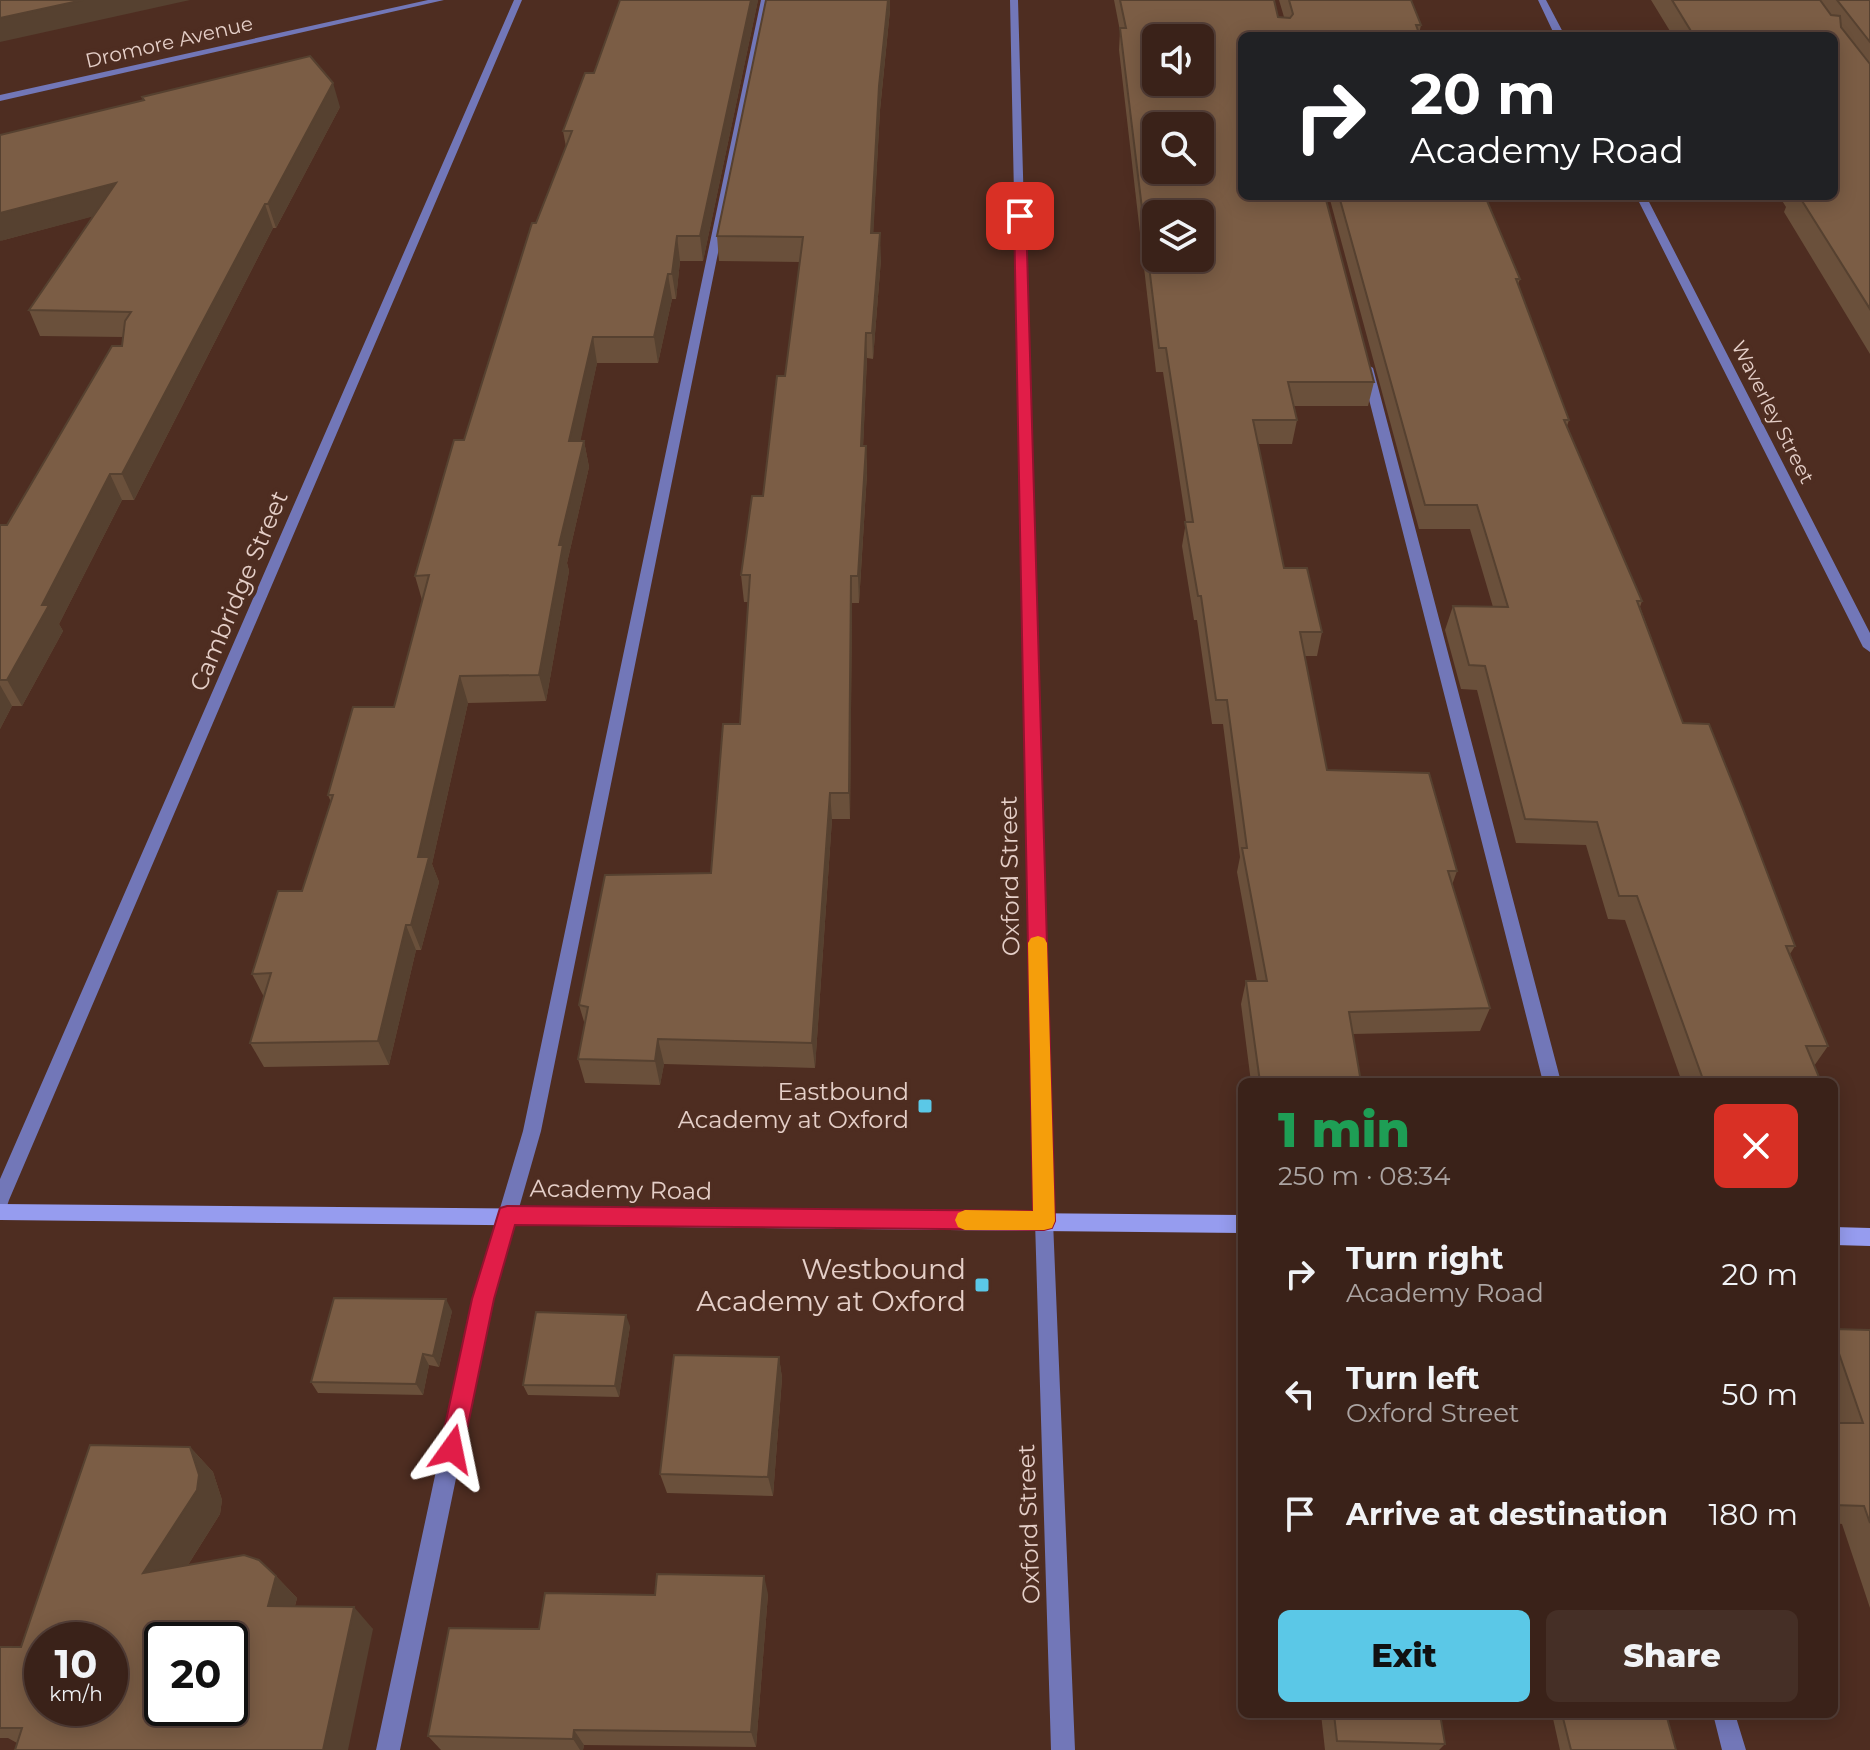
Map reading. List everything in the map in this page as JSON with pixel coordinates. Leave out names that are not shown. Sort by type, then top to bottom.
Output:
[{"type":"main road","name":"Academy Road","points":[[0,1212],[1238,1224]]},
{"type":"main road","points":[[1838,1236],[1870,1237]]},
{"type":"street","name":"Dromore Avenue","points":[[0,98],[440,0]]},
{"type":"street","name":"Cambridge Street","points":[[0,1200],[518,0]]},
{"type":"street","points":[[388,1750],[483,1299],[532,1131],[765,0]]},
{"type":"street","name":"Oxford Street","points":[[1014,0],[1044,1221],[1063,1750]]},
{"type":"street","points":[[1542,0],[1558,32]]},
{"type":"street","name":"Waverley Street","points":[[1643,200],[1870,647]]},
{"type":"street","points":[[1363,349],[1551,1078]]},
{"type":"street","points":[[1725,1718],[1734,1750]]},
{"type":"building","points":[[0,0],[83,0],[0,18]]},
{"type":"building","points":[[620,0],[751,0],[700,236],[677,236],[672,274],[668,274],[654,337],[593,337],[569,441],[584,441],[559,545],[563,545],[539,675],[460,676],[418,857],[429,857],[411,925],[406,925],[378,1041],[250,1043],[271,973],[252,974],[278,891],[302,891],[333,795],[328,795],[353,707],[394,707],[429,575],[415,576],[454,440],[464,440],[532,223],[536,223],[572,131],[563,131],[585,73],[594,73]]},
{"type":"building","points":[[766,0],[888,0],[879,86],[871,233],[880,233],[872,333],[866,333],[861,446],[866,446],[858,576],[851,576],[849,793],[830,793],[812,1043],[658,1039],[655,1061],[578,1059],[588,1007],[579,1005],[605,875],[711,873],[723,724],[740,724],[750,575],[741,575],[752,496],[763,496],[777,376],[785,376],[803,237],[717,236]]},
{"type":"building","points":[[1120,0],[1274,0],[1278,17],[1290,18],[1293,14],[1289,0],[1411,0],[1421,25],[1416,25],[1419,32],[1238,32],[1238,200],[1326,200],[1374,382],[1288,382],[1297,420],[1253,420],[1284,568],[1307,568],[1322,632],[1300,632],[1327,770],[1429,773],[1457,871],[1448,871],[1490,1008],[1349,1012],[1360,1078],[1259,1078],[1246,981],[1267,981],[1242,848],[1247,848],[1227,700],[1216,700],[1201,596],[1198,596],[1185,522],[1193,522],[1166,348],[1159,348],[1150,272],[1214,272],[1214,200],[1142,200],[1142,209],[1120,28],[1126,28]]},
{"type":"building","points":[[1672,0],[1820,0],[1831,15],[1840,16],[1841,27],[1870,64],[1870,309],[1802,200],[1838,200],[1838,32],[1692,32]]},
{"type":"building","points":[[1837,0],[1870,0],[1870,42]]},
{"type":"building","points":[[310,56],[333,83],[122,474],[110,474],[42,605],[49,605],[7,680],[0,680],[0,525],[7,525],[112,346],[122,346],[125,321],[131,312],[29,310],[116,183],[0,213],[0,135]]},
{"type":"building","points":[[1340,200],[1487,200],[1520,279],[1516,279],[1569,420],[1564,420],[1642,601],[1637,601],[1683,723],[1709,724],[1795,946],[1786,946],[1828,1046],[1806,1046],[1819,1078],[1703,1078],[1637,896],[1619,896],[1597,822],[1525,819],[1485,666],[1469,665],[1453,606],[1508,607],[1477,505],[1425,505]]},
{"type":"building","points":[[334,1298],[446,1299],[433,1356],[423,1354],[416,1384],[311,1382]]},
{"type":"building","points":[[536,1312],[626,1315],[615,1386],[523,1385]]},
{"type":"building","points":[[1838,1329],[1870,1330],[1870,1523],[1864,1506],[1838,1505],[1838,1423],[1863,1423],[1838,1351]]},
{"type":"building","points":[[674,1355],[779,1357],[768,1477],[660,1474]]},
{"type":"building","points":[[90,1445],[190,1447],[199,1475],[197,1490],[143,1573],[244,1555],[259,1560],[276,1576],[268,1606],[354,1607],[323,1750],[15,1750],[22,1728],[0,1728],[0,1647],[21,1647],[24,1638],[24,1726],[128,1726],[128,1622],[30,1622]]},
{"type":"building","points":[[657,1574],[764,1576],[751,1732],[574,1730],[573,1739],[428,1736],[449,1628],[539,1629],[545,1593],[655,1595]]},
{"type":"building","points":[[1334,1718],[1441,1718],[1445,1744],[1337,1741]]},
{"type":"building","points":[[1563,1718],[1667,1718],[1676,1750],[1571,1750]]},
{"type":"slow traffic","points":[[965,1220],[1044,1221],[1038,943]]},
{"type":"place","name":"Eastbound Academy at Oxford","points":[[925,1106]]},
{"type":"place","name":"Westbound Academy at Oxford","points":[[982,1285]]},
{"type":"route","points":[[452,1449],[483,1299],[507,1215],[1044,1221],[1020,216]]}]
